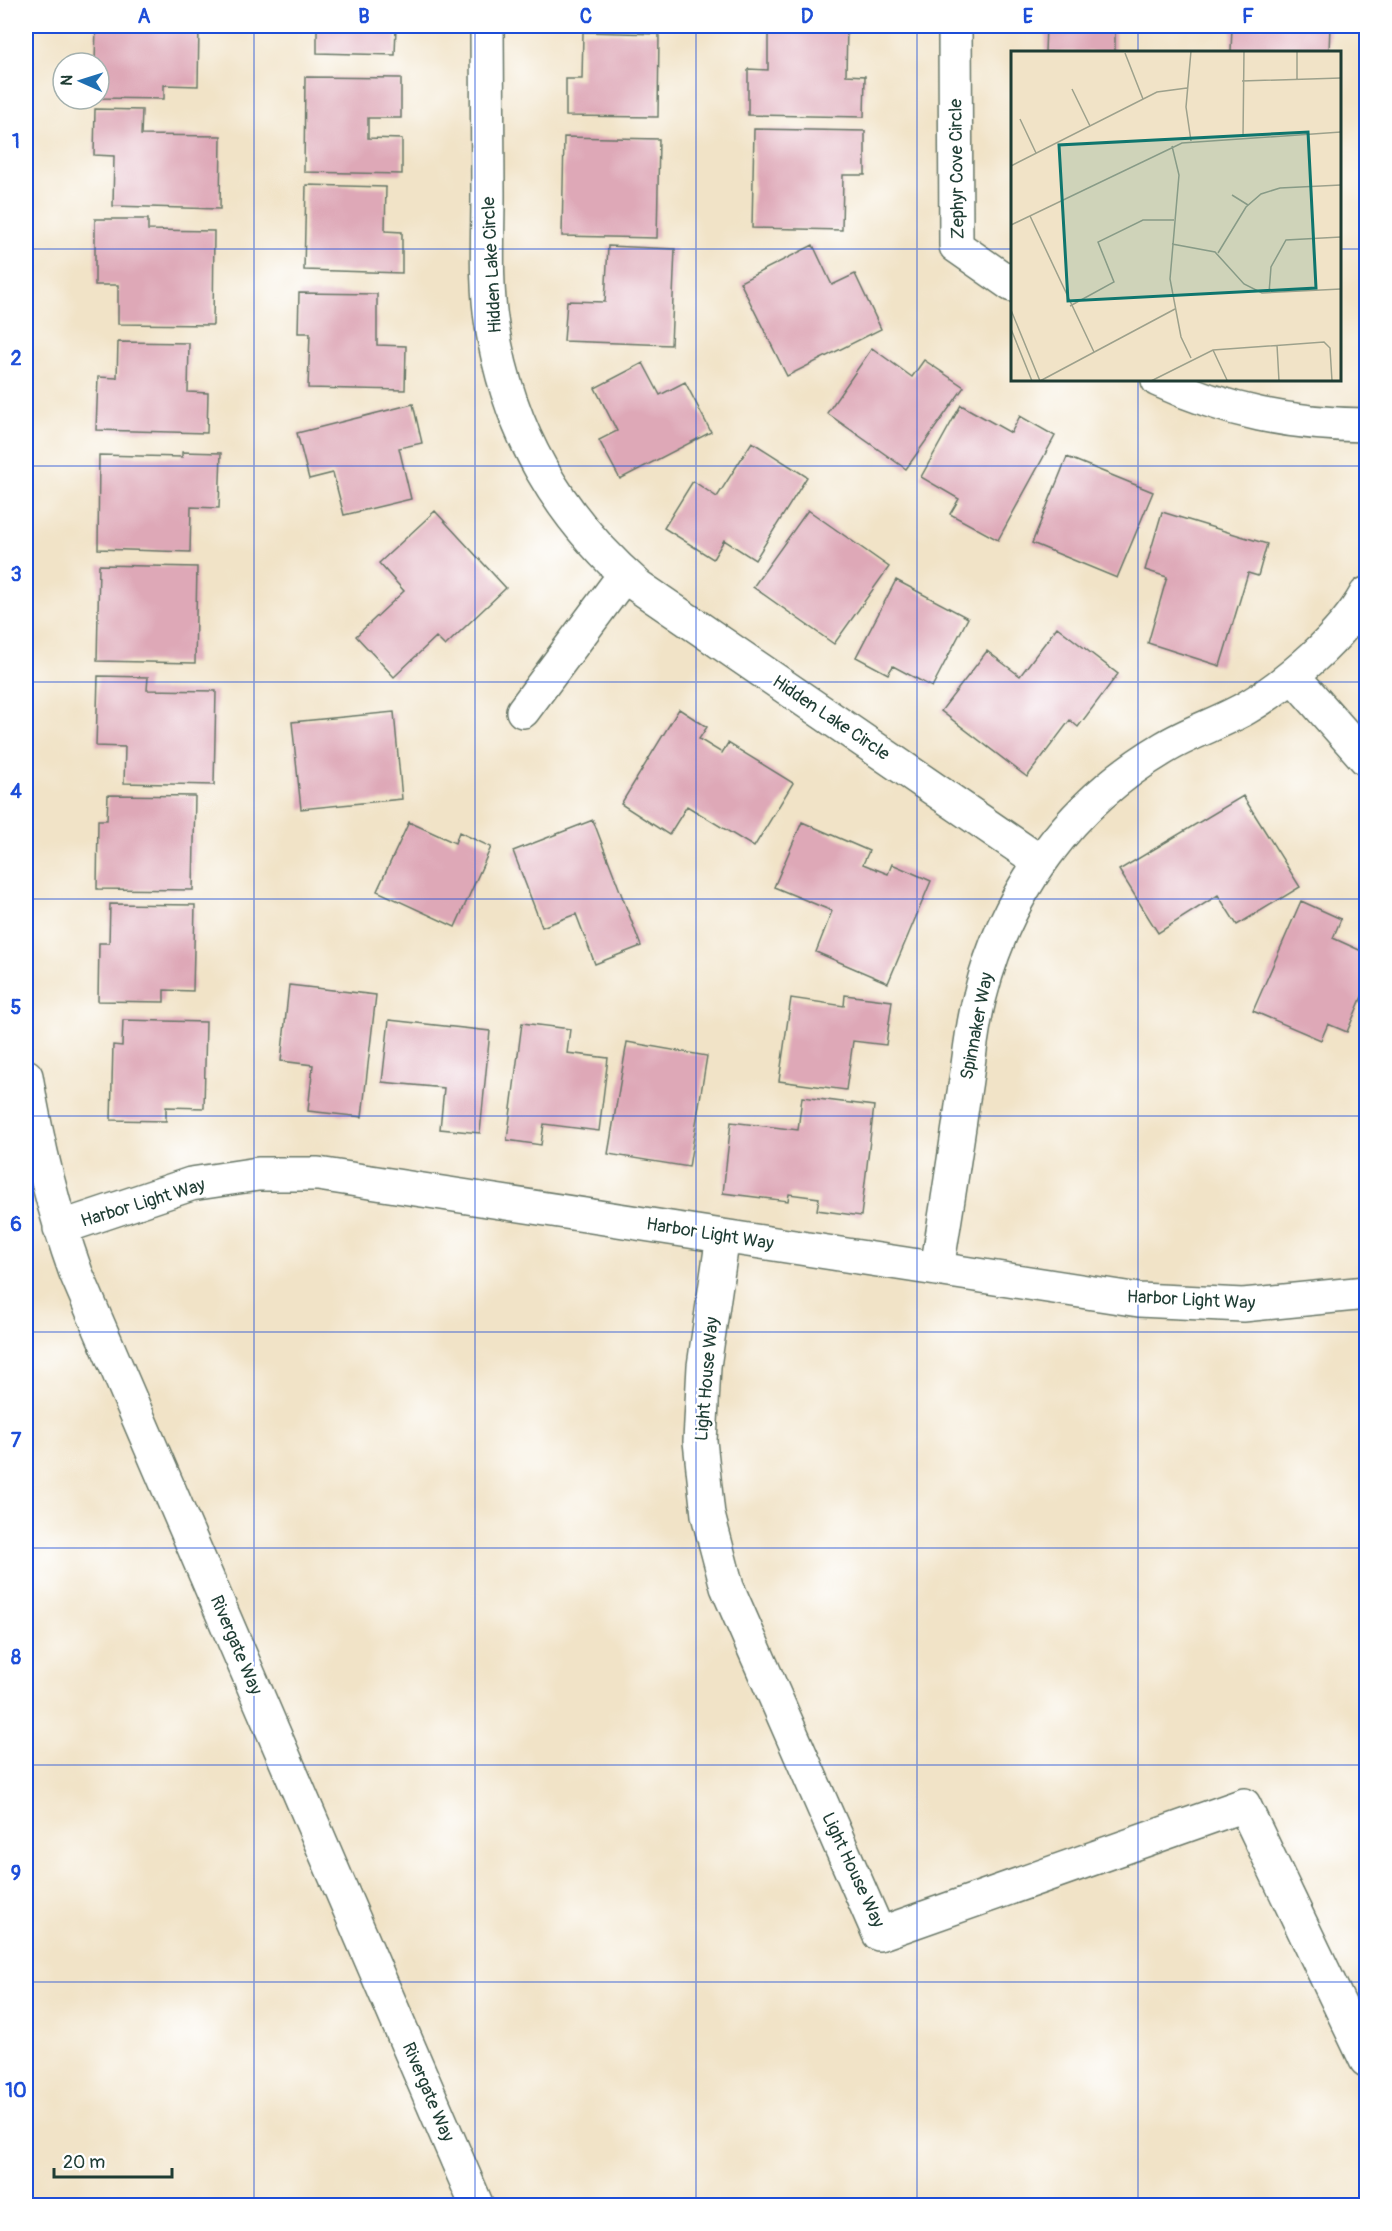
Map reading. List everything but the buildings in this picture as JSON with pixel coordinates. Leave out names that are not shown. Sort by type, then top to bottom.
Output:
[{"type":"street","name":"Hidden Lake Circle","points":[[487,26],[488,275],[492,325],[505,386],[527,445],[558,499],[593,542],[624,574],[1040,861]]},
{"type":"street","name":"Zephyr Cove Circle","points":[[955,26],[956,246],[1011,284]]},
{"type":"street","points":[[1160,381],[1250,414],[1313,424],[1366,425]]},
{"type":"street","points":[[523,711],[624,574]]},
{"type":"street","name":"Spinnaker Way","points":[[937,1269],[979,997],[994,947],[1023,886],[1075,817],[1120,777],[1165,747],[1245,708],[1293,676],[1326,644],[1366,594]]},
{"type":"street","points":[[1293,676],[1366,759]]},
{"type":"street","name":"Rivergate Way","points":[[26,1076],[36,1135],[60,1228],[76,1273],[477,2205]]},
{"type":"street","name":"Harbor Light Way","points":[[60,1228],[192,1184],[258,1174],[318,1174],[1139,1300],[1243,1305],[1366,1293]]},
{"type":"street","name":"Light House Way","points":[[723,1236],[703,1377],[700,1441],[708,1515],[727,1587],[879,1934],[1244,1805],[1366,2060]]}]
